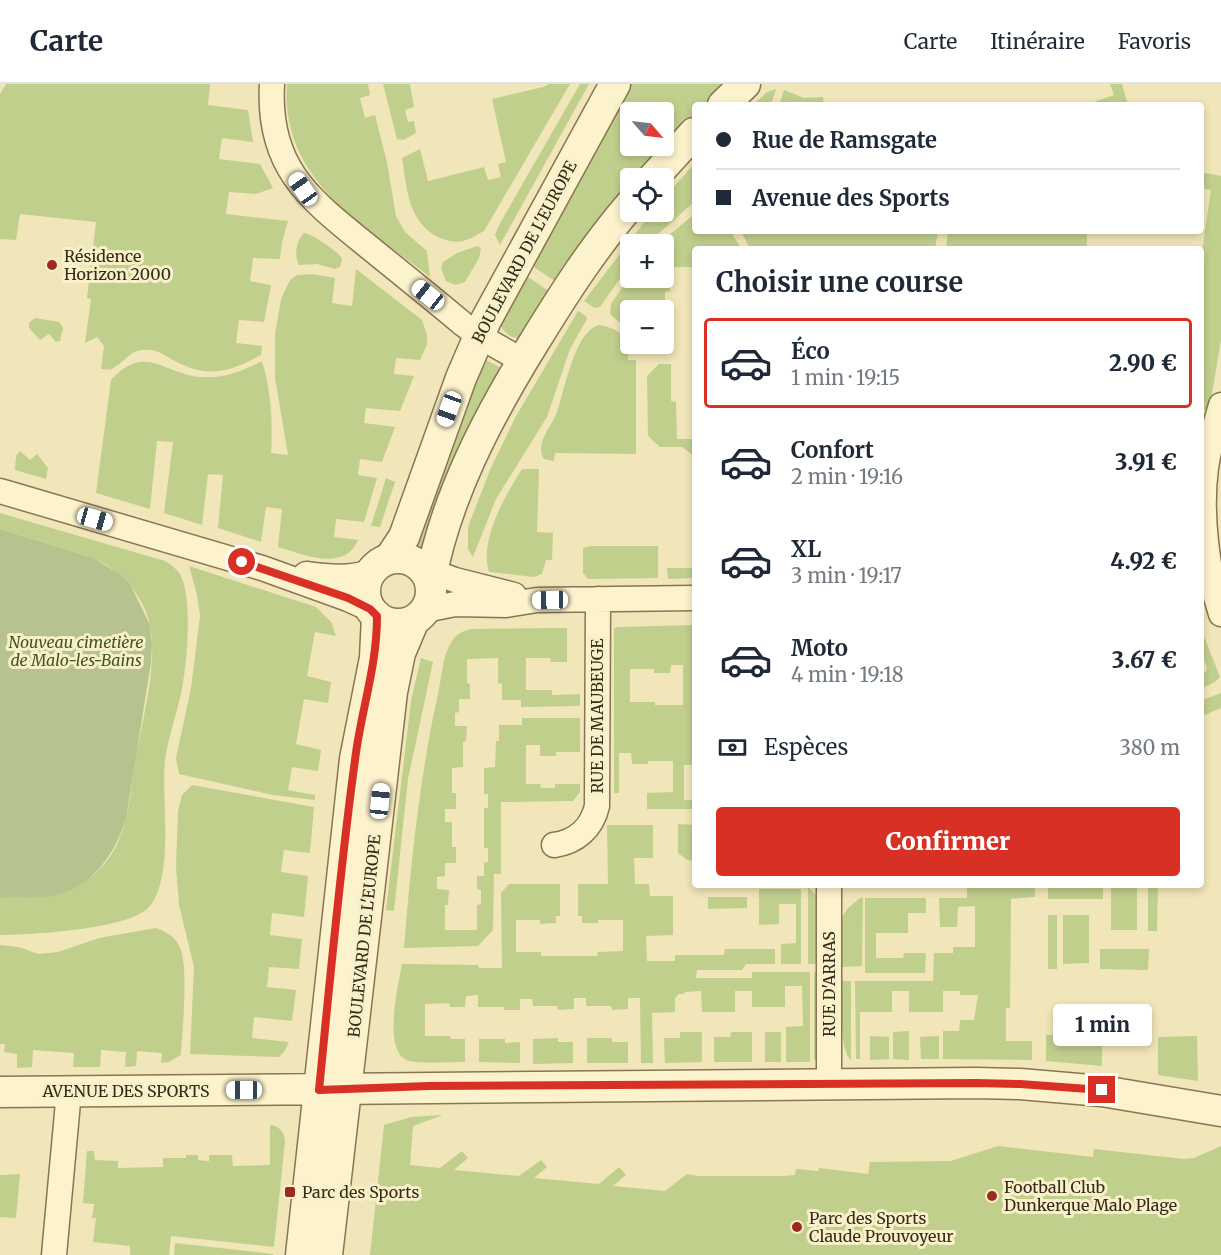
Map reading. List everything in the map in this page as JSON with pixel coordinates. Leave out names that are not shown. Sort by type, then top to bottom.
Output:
[{"type":"street","points":[[272,84],[273,116],[279,143],[288,166],[303,189],[323,210],[479,336],[523,361]]},
{"type":"street","name":"BOULEVARD DE L'EUROPE","points":[[381,565],[401,543],[410,522],[451,403],[479,336],[504,285],[615,84]]},
{"type":"street","points":[[726,102],[745,84]]},
{"type":"street","points":[[662,168],[692,135]]},
{"type":"street","name":"BOULEVARD DE L'EUROPE","points":[[301,1255],[333,1089],[392,693],[400,653],[425,590],[442,532],[484,430],[578,272],[620,218]]},
{"type":"street","points":[[1204,511],[1210,441],[1221,405]]},
{"type":"street","points":[[0,491],[262,568],[348,598],[387,622],[396,624],[425,590],[471,584],[537,600]]},
{"type":"street","points":[[1204,537],[1221,614]]},
{"type":"street","points":[[262,568],[334,577],[359,576],[381,565],[407,559],[425,590],[455,604],[506,605],[537,600],[692,598]]},
{"type":"street","points":[[373,613],[364,590],[381,565]]},
{"type":"street","name":"RUE DE MAUBEUGE","points":[[554,845],[571,840],[583,831],[593,819],[597,806],[598,599]]},
{"type":"street","name":"BOULEVARD DE L'EUROPE","points":[[327,1255],[333,1089],[355,759],[374,666],[377,638],[373,613]]},
{"type":"street","name":"RUE D'ARRAS","points":[[829,888],[829,1083]]},
{"type":"street","name":"AVENUE DES SPORTS","points":[[0,1092],[829,1083],[1020,1084],[1119,1093],[1221,1111]]},
{"type":"street","points":[[54,1255],[69,1091]]},
{"type":"green space","points":[[6,84],[210,84],[208,105],[248,110],[253,142],[222,138],[219,159],[260,164],[273,188],[256,194],[229,192],[226,214],[288,221],[280,259],[253,258],[250,281],[271,285],[264,322],[239,320],[236,343],[262,346],[261,355],[230,369],[210,371],[189,367],[157,351],[142,350],[133,353],[111,369],[101,369],[104,346],[97,337],[85,343],[91,299],[87,298],[96,222],[20,214],[16,240],[0,239],[0,94]]},
{"type":"green space","points":[[287,84],[368,84],[370,95],[360,98],[365,118],[375,115],[387,162],[396,216],[405,232],[427,251],[430,277],[354,218],[331,197],[312,174],[297,147],[288,118]]},
{"type":"green space","points":[[383,84],[410,84],[414,107],[405,110],[408,122],[414,121],[416,133],[403,140],[397,139]]},
{"type":"green space","points":[[549,84],[570,84],[484,231],[456,242],[436,236],[426,229],[419,221],[410,202],[402,158],[420,149],[428,181],[484,167],[488,180],[501,177],[498,164],[506,162],[492,99]]},
{"type":"green space","points":[[580,84],[589,84],[500,245],[495,235],[499,225]]},
{"type":"green space","points":[[624,84],[733,84],[714,102],[692,102],[692,124],[674,144],[674,102],[620,102],[620,156],[664,156],[653,168],[620,168],[620,207],[561,285],[526,262]]},
{"type":"green space","points":[[1110,84],[1122,84],[1127,102],[1094,102],[1114,95]]},
{"type":"green space","points":[[776,89],[772,102],[756,102],[767,92]]},
{"type":"green space","points":[[784,90],[804,98],[823,97],[824,102],[780,102]]},
{"type":"green space","points":[[692,166],[692,204],[674,220],[674,187]]},
{"type":"green space","points":[[1204,173],[1221,176],[1221,340],[1211,400],[1204,411],[1203,246],[1211,190],[1204,189]]},
{"type":"green space","points":[[691,217],[692,234],[732,234],[740,246],[692,246],[692,267],[674,267],[674,234],[670,234]]},
{"type":"green space","points":[[644,222],[672,222],[658,234],[635,234]]},
{"type":"green space","points":[[304,233],[318,239],[339,254],[342,260],[340,267],[335,269],[317,264],[299,265],[297,248]]},
{"type":"green space","points":[[742,234],[938,234],[936,246],[748,246]]},
{"type":"green space","points":[[948,234],[1087,234],[1087,246],[946,246]]},
{"type":"green space","points":[[477,246],[481,248],[479,258],[465,282],[456,285],[446,281],[441,268],[443,262],[457,253]]},
{"type":"green space","points":[[620,254],[620,278],[600,307],[595,308],[584,301]]},
{"type":"green space","points":[[356,269],[422,320],[427,335],[427,344],[420,360],[396,358],[394,374],[414,376],[400,411],[366,408],[364,423],[395,427],[382,462],[360,459],[358,475],[377,478],[364,522],[336,519],[334,537],[358,540],[352,550],[333,559],[311,557],[278,547],[282,509],[266,507],[261,542],[218,528],[223,475],[208,474],[202,525],[164,513],[173,442],[157,441],[150,509],[96,493],[111,380],[134,363],[154,363],[200,377],[217,377],[233,374],[262,361],[271,406],[271,453],[288,455],[275,378],[275,334],[281,299],[290,280],[297,275],[312,274],[335,278],[332,303],[352,306]]},
{"type":"green space","points":[[519,271],[555,295],[520,338],[506,333],[499,321]]},
{"type":"green space","points":[[622,288],[670,288],[670,291],[665,292],[665,300],[620,300],[620,323],[610,314],[611,304]]},
{"type":"green space","points":[[578,311],[587,319],[570,349],[547,417],[496,499],[473,557],[468,549],[468,527],[490,470],[515,418]]},
{"type":"green space","points":[[35,318],[59,322],[63,328],[60,341],[56,342],[49,334],[40,340],[29,328],[29,323]]},
{"type":"green space","points":[[599,325],[620,333],[620,354],[628,354],[628,360],[636,360],[636,454],[555,453],[554,461],[544,459],[541,453],[542,441],[557,412],[577,350],[590,330]]},
{"type":"green space","points":[[486,360],[501,368],[426,546],[415,545],[482,361]]},
{"type":"green space","points":[[659,364],[671,364],[671,401],[676,402],[677,439],[692,439],[692,454],[682,447],[660,447],[648,436],[647,376]]},
{"type":"green space","points":[[20,451],[30,460],[37,454],[48,468],[46,479],[15,470],[16,456]]},
{"type":"green space","points":[[522,469],[539,469],[537,532],[553,533],[552,560],[546,560],[542,574],[534,577],[489,572],[487,559],[495,519]]},
{"type":"green space","points":[[386,478],[395,482],[380,527],[371,526]]},
{"type":"green space","points":[[0,513],[165,561],[176,569],[183,581],[188,623],[186,656],[183,686],[165,760],[165,837],[162,877],[157,894],[149,907],[138,915],[122,921],[79,929],[0,935],[0,898],[47,895],[70,889],[96,873],[115,848],[128,809],[151,675],[152,640],[147,614],[142,604],[130,585],[113,569],[94,558],[0,529]]},
{"type":"green space","name":"Nouveau cimetière de Malo-les-Bains","points":[[0,529],[94,558],[118,573],[130,584],[150,625],[151,663],[126,819],[109,856],[92,876],[69,891],[56,895],[0,898]]},
{"type":"green space","points":[[590,546],[658,546],[658,578],[588,579],[583,573],[583,548]]},
{"type":"green space","points":[[189,566],[316,607],[331,622],[336,636],[315,632],[307,676],[331,682],[328,703],[304,699],[296,744],[321,750],[318,771],[292,767],[288,790],[315,795],[315,800],[273,795],[179,774],[176,758],[191,688],[200,616]]},
{"type":"green space","points":[[667,568],[692,568],[692,578],[668,579]]},
{"type":"green space","points":[[692,625],[692,765],[684,765],[684,800],[692,800],[692,809],[647,809],[647,793],[673,792],[673,761],[648,761],[648,764],[632,764],[631,753],[619,753],[619,793],[614,793],[614,628]],"holes":[[[671,665],[683,665],[683,705],[630,702],[630,669],[654,669],[654,673],[670,673]]]},
{"type":"green space","points":[[567,628],[567,662],[551,662],[550,658],[526,658],[526,690],[552,690],[552,695],[580,694],[580,706],[521,707],[521,700],[502,700],[502,684],[498,683],[498,658],[467,659],[470,699],[459,699],[459,712],[455,713],[455,726],[467,726],[466,741],[463,742],[463,767],[452,768],[452,793],[456,793],[456,809],[445,809],[445,822],[452,822],[452,847],[456,847],[456,863],[445,863],[445,876],[437,877],[437,889],[449,890],[448,905],[445,905],[445,930],[477,930],[477,905],[481,904],[481,890],[477,889],[477,876],[484,876],[484,863],[488,862],[488,848],[484,848],[484,808],[488,808],[488,794],[484,794],[484,768],[495,767],[499,725],[522,725],[522,718],[580,718],[580,752],[556,752],[556,756],[540,756],[540,745],[526,745],[526,784],[540,784],[541,788],[555,788],[555,784],[580,784],[580,792],[573,801],[501,802],[501,874],[494,874],[493,930],[478,946],[404,948],[421,785],[443,664],[449,646],[458,635],[471,629]]},
{"type":"green space","points":[[1204,636],[1220,677],[1204,687],[1204,673],[1207,668],[1204,660]]},
{"type":"green space","points":[[421,658],[433,662],[408,779],[394,911],[386,910],[411,701]]},
{"type":"green space","points":[[1221,693],[1221,708],[1204,715],[1204,699]]},
{"type":"green space","points":[[192,785],[314,807],[310,853],[284,850],[281,872],[308,876],[304,917],[272,913],[270,935],[302,939],[299,969],[269,967],[267,987],[296,990],[292,1021],[254,1017],[252,1038],[289,1042],[279,1057],[190,1054],[194,967],[179,905],[176,867],[178,811],[182,795]]},
{"type":"green space","points":[[678,824],[692,825],[692,861],[678,853]]},
{"type":"green space","points":[[607,825],[653,825],[653,858],[634,858],[635,884],[649,884],[650,896],[673,896],[673,935],[646,936],[647,961],[675,961],[675,955],[724,955],[725,949],[775,949],[775,964],[746,964],[742,970],[697,970],[696,978],[752,978],[752,972],[810,972],[810,1062],[786,1062],[786,1027],[803,1026],[802,986],[785,986],[785,1007],[752,1007],[752,991],[735,991],[735,1012],[702,1012],[701,991],[679,994],[675,998],[675,1012],[652,1013],[653,1063],[641,1063],[640,998],[628,998],[628,1009],[612,1010],[611,1006],[586,1006],[586,998],[574,998],[574,1009],[558,1010],[557,1006],[533,1006],[532,999],[520,999],[520,1010],[504,1010],[504,1007],[478,1007],[478,995],[466,996],[465,1007],[450,1007],[449,1003],[425,1004],[425,1036],[450,1036],[451,1039],[465,1039],[465,1062],[415,1062],[401,1055],[396,1045],[394,1017],[402,964],[478,965],[479,968],[502,968],[501,893],[509,884],[560,884],[560,916],[556,916],[556,923],[540,924],[540,920],[516,920],[516,952],[541,952],[541,956],[597,956],[598,952],[623,951],[623,920],[598,920],[598,923],[582,923],[582,916],[578,916],[578,884],[608,884]]},
{"type":"green space","points":[[809,888],[817,896],[821,964],[808,964]]},
{"type":"green space","points":[[967,888],[1035,888],[1035,897],[1011,899],[1010,1008],[1006,1008],[1006,1041],[1032,1041],[1032,1060],[943,1059],[943,1031],[959,1031],[960,1020],[974,1020],[978,995],[960,995],[960,991],[943,991],[943,1012],[909,1012],[909,991],[892,991],[892,1012],[860,1012],[860,1059],[856,1059],[855,981],[933,981],[934,953],[953,953],[953,947],[975,947],[975,906],[958,907],[957,927],[940,927],[939,898],[967,898]]},
{"type":"green space","points":[[1048,888],[1103,888],[1103,899],[1048,899]]},
{"type":"green space","points":[[1111,888],[1137,888],[1137,930],[1111,930]]},
{"type":"green space","points":[[1148,888],[1158,888],[1157,931],[1148,931]]},
{"type":"green space","points":[[759,889],[801,889],[801,964],[781,964],[781,944],[796,943],[796,904],[779,904],[779,924],[759,925]]},
{"type":"green space","points":[[708,897],[747,897],[747,908],[708,909]]},
{"type":"green space","points":[[863,898],[862,966],[842,967],[842,917],[848,908]]},
{"type":"green space","points":[[865,898],[926,898],[926,913],[908,913],[908,933],[876,933],[876,958],[903,958],[904,953],[926,953],[925,973],[865,973]]},
{"type":"green space","points":[[1048,915],[1057,915],[1057,969],[1048,969]]},
{"type":"green space","points":[[1063,915],[1089,915],[1089,963],[1063,964]]},
{"type":"green space","points":[[156,928],[174,938],[183,957],[185,984],[181,1055],[169,1062],[161,1063],[162,1053],[137,1051],[136,1066],[125,1067],[126,1052],[101,1050],[100,1067],[73,1067],[74,1053],[33,1050],[32,1067],[17,1068],[17,1054],[4,1052],[5,1044],[0,1044],[0,945],[19,947],[38,954],[58,952],[99,938]]},
{"type":"green space","points":[[1100,949],[1149,949],[1148,970],[1100,969]]},
{"type":"green space","points":[[814,972],[820,972],[820,1051],[814,1061]]},
{"type":"green space","points":[[842,981],[851,981],[851,1060],[844,1045]]},
{"type":"green space","points":[[909,1031],[909,1060],[893,1059],[893,1032]]},
{"type":"green space","points":[[680,1032],[702,1032],[702,1062],[665,1063],[664,1038],[680,1038]]},
{"type":"green space","points":[[731,1032],[752,1032],[752,1062],[714,1062],[714,1037],[730,1037]]},
{"type":"green space","points":[[765,1032],[781,1032],[781,1062],[765,1062]]},
{"type":"green space","points":[[1046,1035],[1102,1035],[1102,1066],[1046,1061]]},
{"type":"green space","points":[[870,1036],[889,1037],[889,1059],[870,1060]]},
{"type":"green space","points":[[939,1036],[939,1059],[921,1059],[920,1037]]},
{"type":"green space","points":[[1197,1036],[1198,1081],[1158,1075],[1158,1037]]},
{"type":"green space","points":[[558,1038],[558,1042],[573,1042],[573,1063],[533,1064],[533,1039]]},
{"type":"green space","points":[[587,1038],[612,1038],[612,1042],[628,1042],[628,1063],[587,1063]]},
{"type":"green space","points":[[479,1039],[505,1039],[505,1043],[520,1042],[520,1063],[479,1062]]},
{"type":"green space","name":"Parc des Sports Claude Prouvoyeur","points":[[443,1115],[413,1126],[410,1165],[440,1168],[462,1151],[468,1158],[454,1170],[519,1176],[541,1160],[547,1167],[534,1178],[599,1184],[619,1167],[626,1175],[613,1186],[665,1191],[687,1174],[783,1176],[795,1175],[796,1169],[818,1171],[819,1168],[868,1174],[870,1162],[951,1161],[998,1146],[1093,1157],[1094,1149],[1184,1159],[1194,1158],[1221,1146],[1221,1255],[370,1255],[384,1125],[411,1117]]},
{"type":"green space","points":[[270,1125],[281,1130],[285,1141],[274,1247],[171,1236],[169,1255],[130,1255],[130,1246],[93,1242],[96,1218],[92,1218],[94,1204],[83,1203],[87,1151],[94,1151],[95,1160],[118,1161],[118,1168],[163,1167],[163,1158],[186,1158],[186,1155],[198,1155],[198,1160],[209,1161],[209,1155],[232,1155],[233,1166],[270,1165]]},
{"type":"green space","points":[[20,1174],[16,1218],[0,1217],[0,1175]]},
{"type":"green space","points":[[175,1243],[273,1254],[273,1255],[174,1255]]},
{"type":"place","name":"Résidence Horizon 2000","points":[[52,265]]},
{"type":"place","name":"Parc des Sports","points":[[290,1192]]},
{"type":"place","name":"Football Club Dunkerque Malo Plage","points":[[992,1196]]},
{"type":"place","name":"Parc des Sports Claude Prouvoyeur","points":[[797,1227]]},
{"type":"route","points":[[242,562],[348,598],[370,609],[377,616],[374,666],[355,759],[319,1090],[429,1086],[976,1083],[1102,1090]]}]
